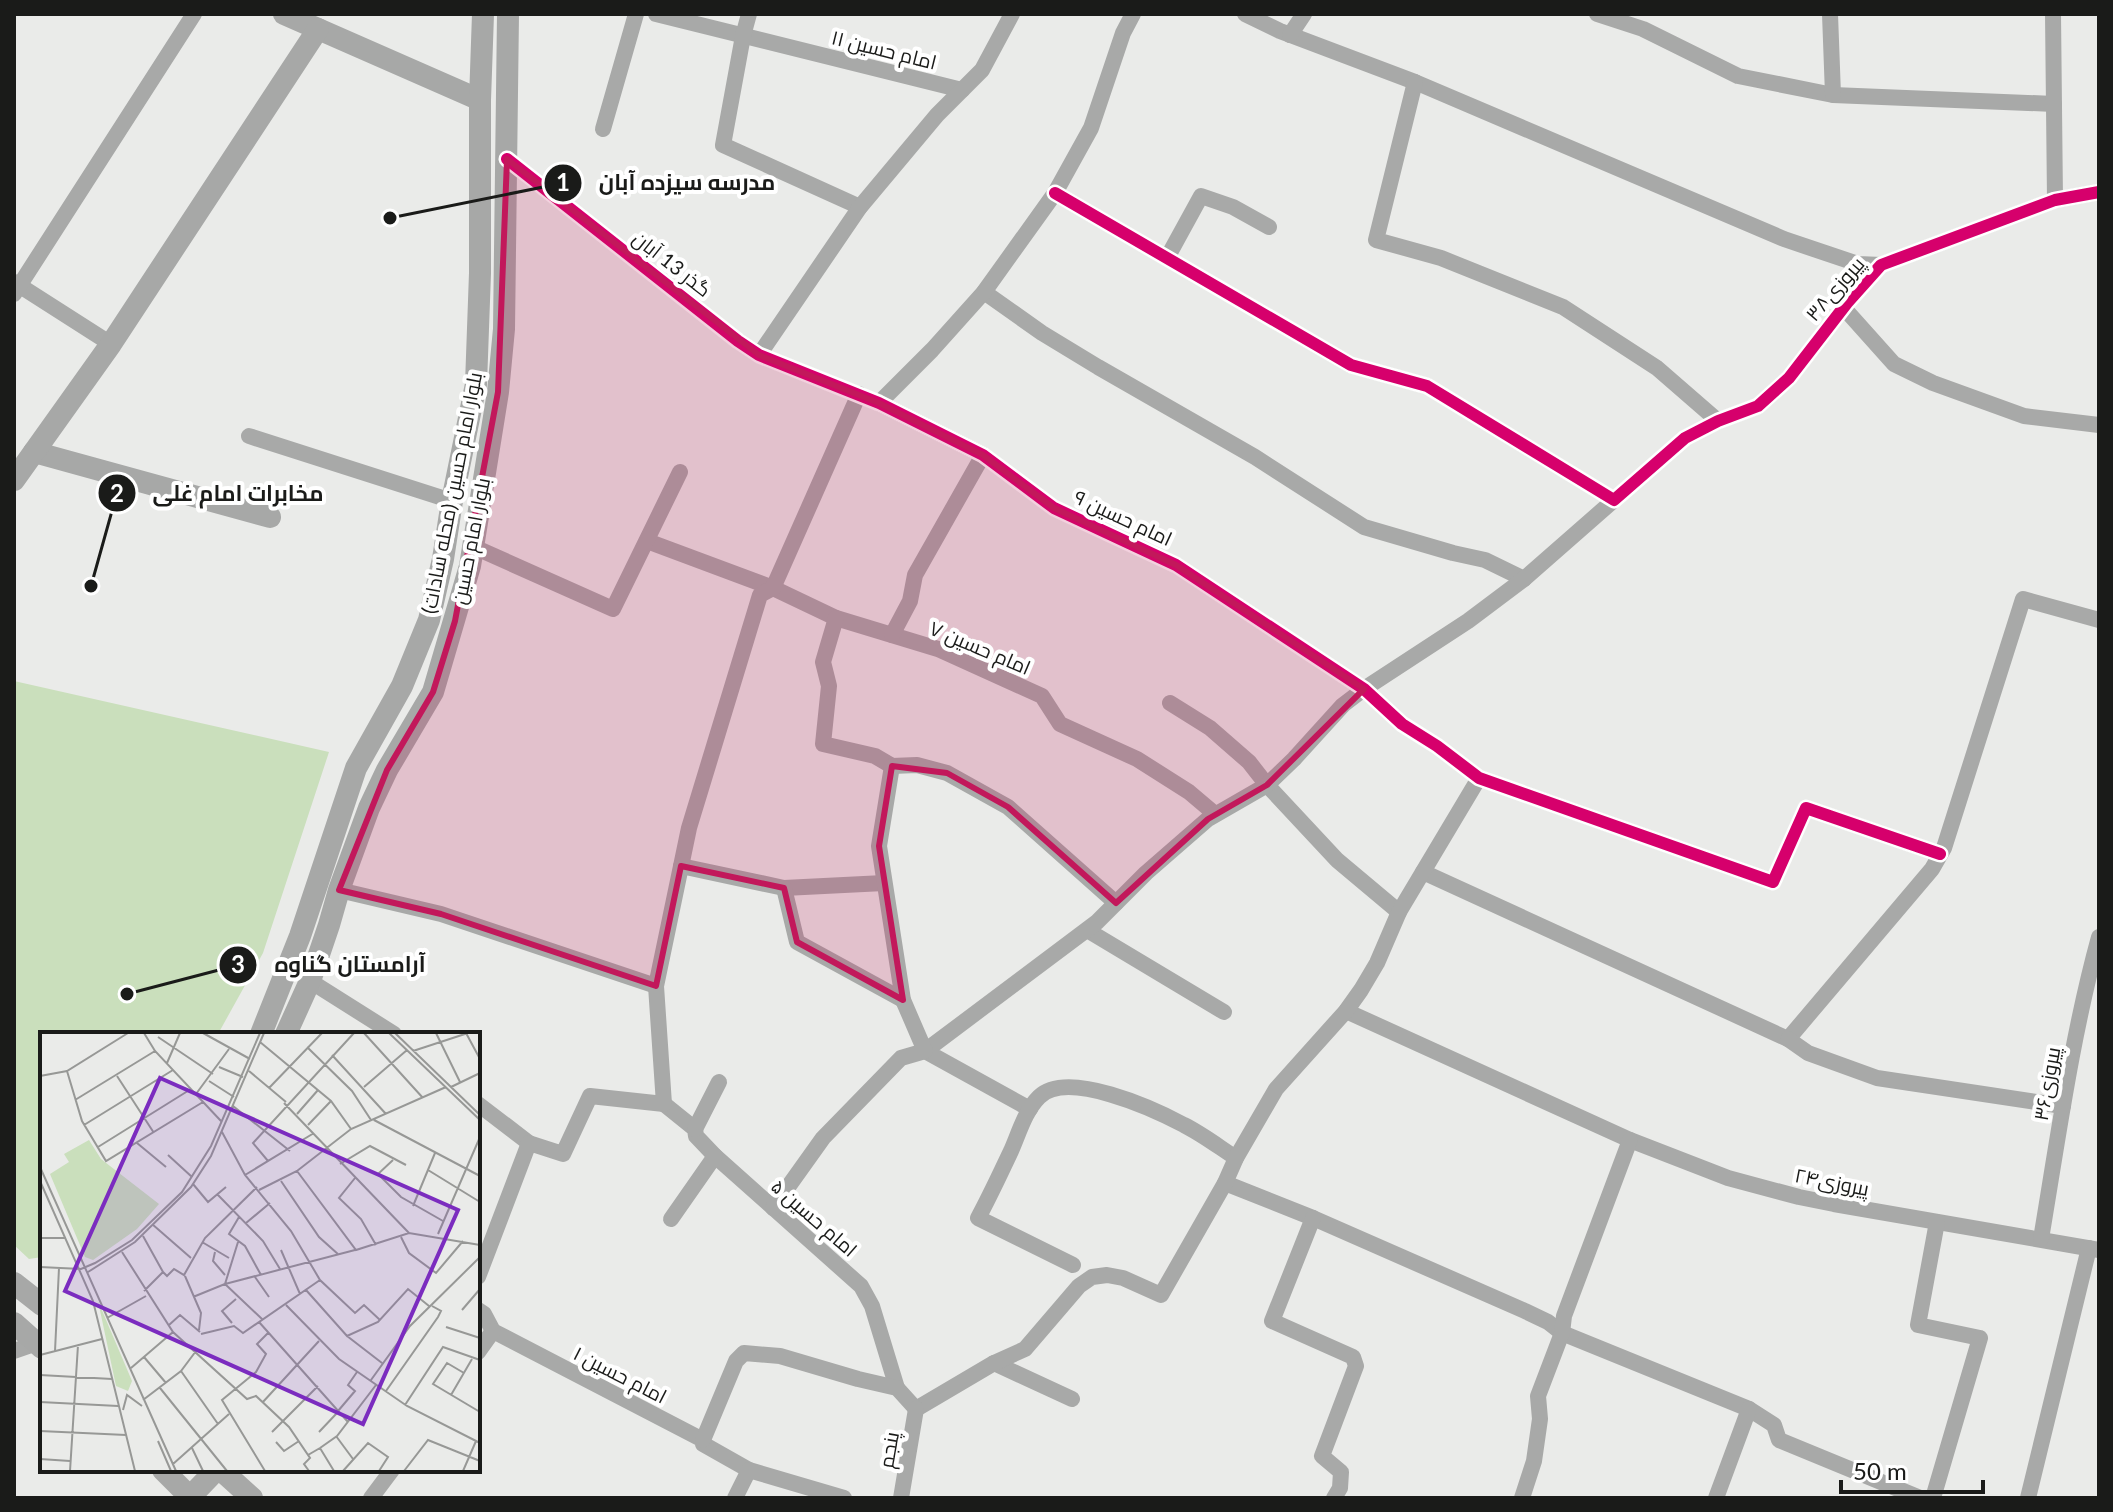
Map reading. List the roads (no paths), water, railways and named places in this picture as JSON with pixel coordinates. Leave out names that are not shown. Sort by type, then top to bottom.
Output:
[{"type":"street","points":[[111,344],[16,287],[194,14]]},
{"type":"street","points":[[284,14],[480,100]]},
{"type":"street","name":"بلوار امام حسین (محله سادات)","points":[[262,1032],[300,936],[356,768],[402,686],[429,620],[443,559],[476,384],[483,14]]},
{"type":"street","name":"بلوار امام حسین","points":[[287,1032],[310,981],[369,808],[387,770],[433,692],[474,547],[498,392],[504,329],[508,14]]},
{"type":"street","points":[[603,129],[636,14]]},
{"type":"street","name":"امام حسین ۱۱","points":[[656,14],[962,90]]},
{"type":"street","points":[[749,14],[723,145],[860,207]]},
{"type":"street","points":[[759,355],[860,207],[937,115],[982,70],[1012,14]]},
{"type":"street","points":[[879,403],[984,292],[1055,193],[1091,128],[1123,33],[1133,14]]},
{"type":"street","points":[[1245,14],[1290,35],[1415,82],[1784,239],[1858,264],[1881,265]]},
{"type":"street","points":[[1290,35],[1304,14]]},
{"type":"street","points":[[1597,14],[1643,29],[1738,76],[1833,95],[2054,104]]},
{"type":"street","points":[[1830,14],[1833,95]]},
{"type":"street","points":[[2053,14],[2055,200]]},
{"type":"street","points":[[14,480],[111,344],[318,29]]},
{"type":"street","points":[[1415,82],[1376,240],[1441,258],[1563,307],[1657,368],[1718,421]]},
{"type":"street","name":"گذر 13 آبان","points":[[507,159],[759,355]]},
{"type":"street","name":"پیروزی۳۸","points":[[773,1208],[823,1138],[901,1058],[925,1051],[1087,930],[1146,873],[1215,814],[1267,785],[1343,705],[1468,621],[1524,579],[1685,438],[1758,406],[1789,378],[1843,307],[1881,265],[2055,200],[2099,192]]},
{"type":"street","points":[[1055,193],[1351,365],[1427,386],[1614,500]]},
{"type":"street","points":[[1167,258],[1201,196],[1233,207],[1269,227]]},
{"type":"street","points":[[984,292],[1042,333],[1255,457],[1364,527],[1485,560],[1524,579]]},
{"type":"street","points":[[1843,307],[1894,364],[1933,383],[2024,416],[2099,425]]},
{"type":"street","name":"امام حسین ۹","points":[[759,355],[859,394],[983,455],[1054,508],[1176,565],[1364,689],[1402,724],[1479,778],[1773,882],[1806,808],[1940,854]]},
{"type":"street","points":[[480,1106],[529,1143],[563,1154],[590,1096],[664,1104],[656,986],[689,828],[760,595],[773,588],[859,394]]},
{"type":"street","points":[[249,436],[452,501]]},
{"type":"street","points":[[34,452],[270,517]]},
{"type":"street","points":[[892,635],[910,601],[915,575],[983,455]]},
{"type":"street","points":[[474,547],[613,609],[680,472]]},
{"type":"street","name":"امام حسین ۷","points":[[647,541],[773,588],[836,618],[938,649],[1042,696],[1060,724],[1137,759],[1189,792],[1215,814]]},
{"type":"street","points":[[1788,1039],[1932,869],[1940,854],[2023,599],[2099,620]]},
{"type":"street","points":[[836,618],[823,662],[829,686],[823,744],[875,756],[892,766],[917,765],[947,773],[1008,807],[1116,903]]},
{"type":"street","points":[[1170,703],[1210,728],[1249,762],[1337,860],[1399,912]]},
{"type":"street","points":[[892,766],[879,846],[903,1000],[925,1051],[1030,1109]]},
{"type":"street","points":[[703,1440],[736,1361],[744,1353],[780,1356],[897,1388],[916,1409],[994,1363],[1025,1349],[1079,1286],[1092,1277],[1107,1275],[1123,1278],[1161,1295],[1276,1089],[1346,1011],[1377,963],[1399,912],[1479,778]]},
{"type":"street","points":[[681,866],[784,888],[884,883]]},
{"type":"street","points":[[1423,872],[1788,1039],[1808,1053],[1877,1078],[2063,1106]]},
{"type":"street","points":[[784,888],[797,942],[903,1000]]},
{"type":"street","points":[[339,890],[441,914],[656,986]]},
{"type":"street","points":[[1087,930],[1224,1012]]},
{"type":"street","name":"پیروزی۳۶","points":[[2041,1239],[2063,1106],[2099,937]]},
{"type":"street","points":[[310,981],[391,1032]]},
{"type":"street","name":"پیروزی۲۴","points":[[1346,1011],[1630,1140],[1728,1178],[1799,1197],[2094,1249]]},
{"type":"street","points":[[695,1129],[719,1082]]},
{"type":"street","points":[[1073,1265],[978,1218],[1030,1109],[1051,1089],[1075,1087],[1101,1092],[1150,1109],[1186,1126],[1236,1158]]},
{"type":"street","name":"امام حسین ۵","points":[[664,1104],[695,1129],[696,1136],[715,1156],[861,1286],[872,1306],[897,1388]]},
{"type":"street","points":[[1522,1498],[1534,1461],[1540,1419],[1538,1396],[1562,1333],[1564,1316],[1630,1140]]},
{"type":"street","points":[[480,1272],[529,1143]]},
{"type":"street","points":[[671,1219],[715,1156]]},
{"type":"street","points":[[1225,1183],[1525,1311],[1562,1333],[1749,1409],[1774,1425],[1779,1440],[1920,1498]]},
{"type":"street","points":[[1313,1218],[1272,1321],[1353,1357],[1356,1366],[1322,1456],[1341,1472],[1340,1488],[1334,1498]]},
{"type":"street","points":[[1933,1498],[1980,1338],[1918,1325],[1937,1222]]},
{"type":"street","points":[[2028,1498],[2094,1249]]},
{"type":"street","points":[[14,1282],[40,1284]]},
{"type":"street","points":[[14,1282],[40,1303]]},
{"type":"street","name":"امام حسین ۱","points":[[480,1311],[493,1331],[703,1440],[703,1444],[749,1470],[844,1498]]},
{"type":"street","points":[[14,1323],[40,1342]]},
{"type":"street","points":[[480,1349],[493,1331]]},
{"type":"street","points":[[14,1351],[40,1342]]},
{"type":"street","points":[[994,1363],[1072,1399]]},
{"type":"street","name":"پنجم","points":[[901,1498],[916,1409]]},
{"type":"street","points":[[1716,1498],[1749,1409]]},
{"type":"street","points":[[735,1498],[749,1470]]},
{"type":"street","points":[[165,1472],[190,1498],[216,1472]]},
{"type":"street","points":[[220,1472],[252,1498]]},
{"type":"street","points":[[371,1498],[390,1472]]},
{"type":"place","name":"مدرسه سیزده آبان","points":[[390,218]]},
{"type":"place","name":"مخابرات امام غلی","points":[[91,586]]},
{"type":"place","name":"آرامستان گناوه","points":[[127,994]]}]
